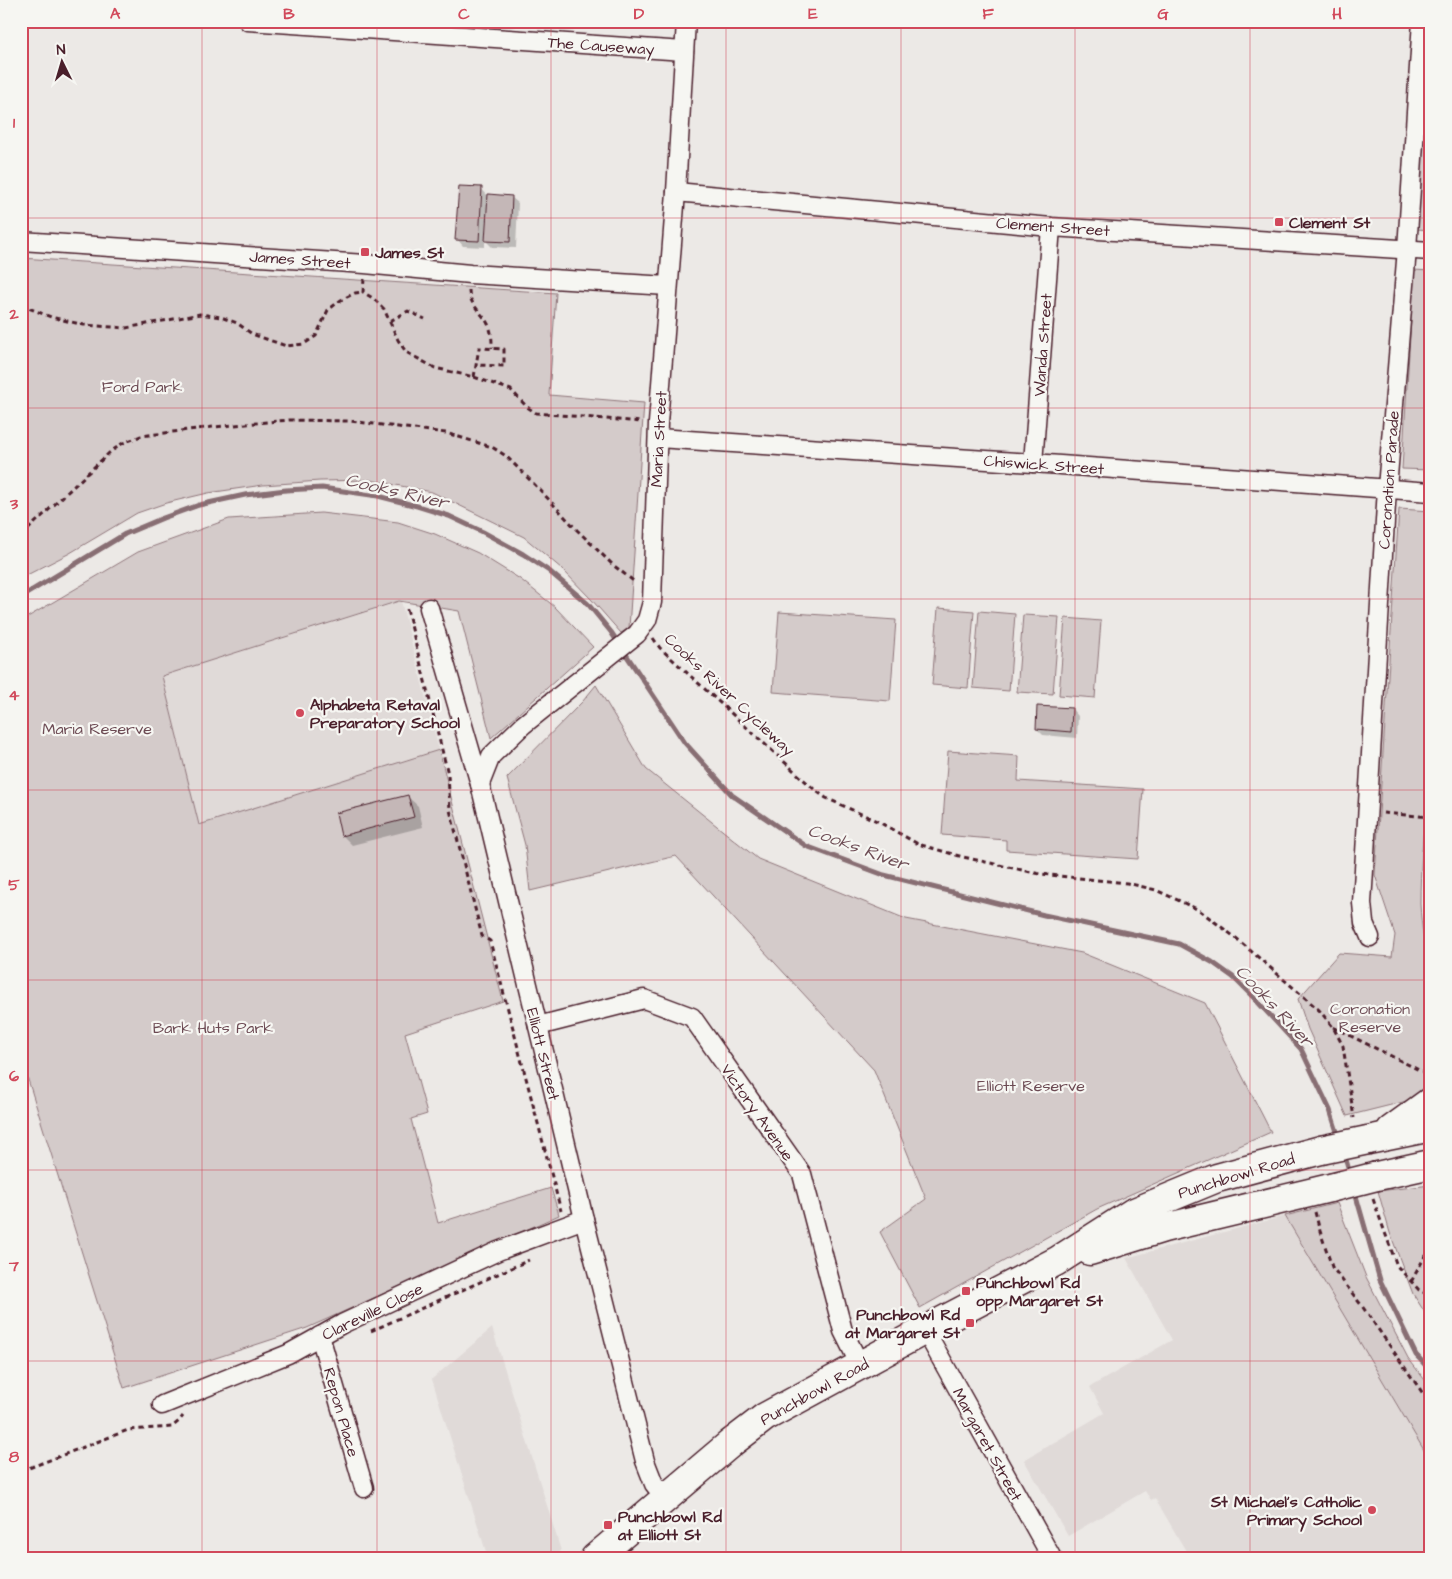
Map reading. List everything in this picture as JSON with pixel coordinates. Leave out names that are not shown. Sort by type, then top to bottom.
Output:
[{"type":"main road","points":[[1368,1132],[1431,1101]]},
{"type":"main road","name":"Punchbowl Road","points":[[595,1558],[731,1443],[765,1417],[1057,1261],[1132,1213],[1217,1178],[1321,1150],[1368,1132],[1431,1127]]},
{"type":"main road","name":"Punchbowl Road","points":[[1057,1261],[1164,1228],[1375,1185],[1431,1164]]},
{"type":"street","name":"The Causeway","points":[[248,21],[684,51]]},
{"type":"street","name":"Maria Street","points":[[640,630],[646,620],[652,602],[658,430],[676,192],[686,21]]},
{"type":"street","name":"Coronation Parade","points":[[1370,937],[1364,923],[1362,903],[1387,488],[1407,249],[1422,21]]},
{"type":"street","name":"Clement Street","points":[[676,192],[1051,227],[1431,251]]},
{"type":"street","name":"Wanda Street","points":[[1033,463],[1051,227]]},
{"type":"street","name":"James Street","points":[[21,241],[365,264],[470,274],[668,286]]},
{"type":"street","name":"Chiswick Street","points":[[658,430],[1033,463],[1431,492]]},
{"type":"street","name":"Elliott Street","points":[[429,608],[480,784],[584,1219],[645,1461],[654,1484],[665,1498]]},
{"type":"street","points":[[480,784],[491,756],[523,725],[640,630]]},
{"type":"street","name":"Victory Avenue","points":[[538,1026],[644,999],[692,1017],[802,1174],[843,1330],[860,1365]]},
{"type":"street","name":"Clareville Close","points":[[162,1405],[288,1354],[342,1324],[498,1251],[584,1219]]},
{"type":"street","name":"Margaret Street","points":[[925,1330],[1052,1558]]},
{"type":"street","name":"Repon Place","points":[[320,1336],[364,1488]]},
{"type":"path","points":[[363,292],[365,264]]},
{"type":"path","points":[[470,274],[469,295],[473,305],[488,324],[492,348]]},
{"type":"path","points":[[21,305],[51,317],[84,325],[126,328],[200,314],[221,317],[236,323],[252,334],[286,346],[304,344],[316,336],[328,310],[341,300],[355,293],[363,292],[384,309],[398,340],[406,352],[435,368],[474,377],[511,390],[527,407],[536,413],[658,430]]},
{"type":"path","points":[[390,321],[408,310],[425,319]]},
{"type":"path","points":[[474,377],[479,348],[504,349],[504,366],[477,365]]},
{"type":"path","points":[[21,536],[109,453],[123,443],[141,436],[213,426],[288,420],[350,421],[446,433],[492,446],[506,456],[527,476],[577,530],[613,565],[636,582],[635,590]]},
{"type":"path","points":[[408,609],[448,774],[450,810],[482,936],[490,941],[561,1211]]},
{"type":"path","name":"Cooks River Cycleway","points":[[640,630],[826,798],[879,822],[927,847],[1040,874],[1127,882],[1156,890],[1199,910],[1236,938],[1319,1010],[1333,1027],[1343,1046],[1368,1132]]},
{"type":"path","points":[[1377,812],[1429,817]]},
{"type":"path","points":[[1333,1027],[1431,1076]]},
{"type":"path","points":[[1375,1185],[1397,1266],[1419,1290],[1431,1296]]},
{"type":"path","points":[[1322,1195],[1320,1231],[1332,1267],[1362,1306],[1431,1405]]},
{"type":"path","points":[[1411,1282],[1424,1258],[1431,1251]]},
{"type":"path","points":[[21,1471],[128,1430],[149,1428]]},
{"type":"shaded area","name":"Alphabeta Retaval Preparatory School","points":[[401,601],[439,750],[199,825],[162,676]]},
{"type":"shaded area","points":[[1285,1216],[1431,1462],[1431,1558],[1190,1558],[1155,1498],[1151,1500],[1145,1491],[1068,1536],[1024,1460],[1104,1413],[1090,1387],[1172,1340],[1126,1258]]},
{"type":"shaded area","points":[[492,1328],[561,1551],[554,1558],[488,1558],[432,1379]]},
{"type":"green space","points":[[1429,21],[1431,21],[1431,230],[1417,229]]},
{"type":"green space","name":"Ford Park","points":[[21,258],[556,293],[549,395],[644,403],[629,628],[621,633],[562,569],[524,537],[432,492],[370,480],[263,485],[208,493],[166,503],[137,513],[70,553],[21,578]]},
{"type":"green space","points":[[1414,270],[1431,271],[1431,470],[1402,469]]},
{"type":"green space","name":"Coronation Reserve","points":[[1399,509],[1431,511],[1431,797],[1427,799],[1421,864],[1420,904],[1421,922],[1431,977],[1431,1081],[1415,1099],[1347,1116],[1308,1029],[1298,999],[1339,953],[1392,957],[1395,935],[1375,875]]},
{"type":"green space","name":"Bark Huts Park","points":[[321,513],[398,522],[435,534],[478,553],[520,579],[555,607],[593,647],[491,738],[459,611],[399,601],[162,676],[199,825],[439,750],[503,1001],[405,1033],[427,1114],[411,1119],[438,1223],[551,1188],[559,1215],[307,1328],[124,1388],[21,1057],[21,621],[138,552],[229,519]]},
{"type":"green space","points":[[938,608],[974,611],[968,688],[932,685]]},
{"type":"green space","points":[[979,611],[1015,614],[1009,691],[973,688]]},
{"type":"green space","points":[[779,612],[896,620],[890,701],[773,692]]},
{"type":"green space","points":[[1023,615],[1059,617],[1053,694],[1017,692]]},
{"type":"green space","points":[[1065,618],[1101,621],[1095,698],[1059,695]]},
{"type":"green space","name":"Elliott Reserve","points":[[596,685],[646,769],[758,859],[906,919],[1082,953],[1205,1003],[1271,1132],[1097,1209],[920,1308],[880,1232],[926,1199],[874,1070],[676,856],[530,891],[525,845],[507,778],[583,701]]},
{"type":"green space","points":[[948,751],[1019,756],[1018,781],[1143,789],[1138,859],[1006,850],[1006,840],[942,835]]},
{"type":"green space","points":[[1431,1185],[1431,1322],[1413,1294],[1390,1233],[1378,1191]]},
{"type":"green space","points":[[1337,1203],[1366,1277],[1408,1358],[1431,1388],[1431,1462],[1285,1216]]},
{"type":"building","points":[[459,186],[482,187],[479,241],[455,240]]},
{"type":"building","points":[[488,194],[512,196],[510,242],[485,241]]},
{"type":"building","points":[[1037,706],[1072,708],[1071,732],[1036,729]]},
{"type":"building","points":[[408,795],[414,817],[341,836],[336,813]]},
{"type":"waterway","name":"Cooks River","points":[[21,597],[125,534],[199,505],[245,495],[322,488],[378,496],[449,516],[523,554],[549,571],[588,604],[611,632],[685,743],[732,795],[806,846],[884,875],[1044,915],[1179,944],[1212,962],[1233,977],[1301,1049],[1330,1110],[1339,1138]]},
{"type":"waterway","name":"Cooks River","points":[[1344,1153],[1350,1174]]},
{"type":"waterway","name":"Cooks River","points":[[1354,1189],[1380,1280],[1416,1355],[1431,1371]]},
{"type":"place","name":"Clement St","points":[[1279,222]]},
{"type":"place","name":"James St","points":[[365,252]]},
{"type":"place","name":"Alphabeta Retaval Preparatory School","points":[[300,713]]},
{"type":"place","name":"Punchbowl Rd opp Margaret St","points":[[966,1291]]},
{"type":"place","name":"Punchbowl Rd at Margaret St","points":[[970,1323]]},
{"type":"place","name":"St Michael's Catholic Primary School","points":[[1372,1510]]},
{"type":"place","name":"Punchbowl Rd at Elliott St","points":[[608,1525]]},
{"type":"park label","name":"Maria Reserve","points":[[97,728]]}]
